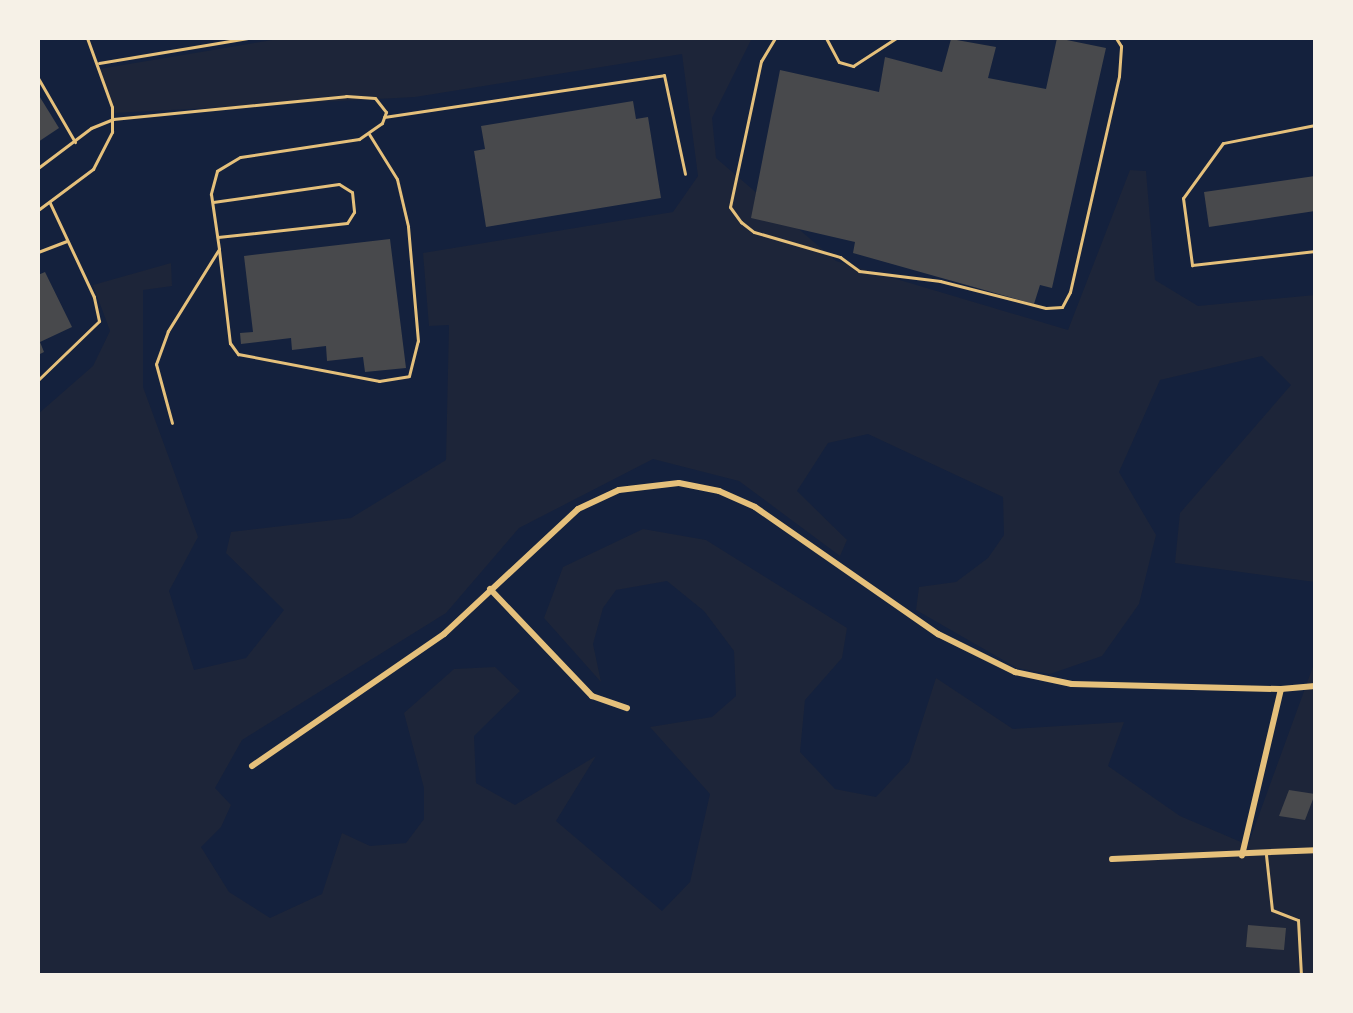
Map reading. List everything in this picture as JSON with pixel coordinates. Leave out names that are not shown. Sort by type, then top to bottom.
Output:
[{"type":"street","points":[[252,766],[444,634],[562,521],[601,497],[644,485],[689,485],[755,507],[949,641],[1015,672],[1072,684],[1281,689],[1315,686]]},
{"type":"street","points":[[490,589],[592,696],[627,708]]},
{"type":"street","points":[[1242,855],[1281,689]]},
{"type":"street","points":[[1112,859],[1315,850]]},
{"type":"lane","points":[[38,210],[98,162],[113,119],[99,63],[87,38]]},
{"type":"lane","points":[[99,63],[248,38]]},
{"type":"lane","points":[[775,38],[761,61],[730,207],[741,222],[754,232],[840,257],[859,271],[940,281],[1046,308],[1062,307],[1070,292],[1119,76],[1121,46],[1116,38]]},
{"type":"lane","points":[[826,38],[839,62],[853,66],[896,38]]},
{"type":"lane","points":[[369,134],[397,179],[408,226],[418,341],[409,376],[379,381],[238,354],[230,343],[213,202],[217,171],[226,162],[369,134],[384,117],[664,75],[685,174]]},
{"type":"lane","points":[[38,78],[75,142]]},
{"type":"lane","points":[[38,168],[113,119],[367,96],[375,98],[384,117]]},
{"type":"lane","points":[[1315,125],[1223,143],[1183,198],[1192,265],[1315,251]]},
{"type":"lane","points":[[213,202],[339,184],[352,192],[354,212],[347,223],[218,237]]},
{"type":"lane","points":[[38,380],[99,321],[94,297],[50,203]]},
{"type":"lane","points":[[38,252],[66,241]]},
{"type":"lane","points":[[172,423],[156,364],[168,331],[219,249]]},
{"type":"lane","points":[[1266,854],[1272,910],[1298,920],[1301,975]]},
{"type":"shaded area","points":[[284,38],[752,38],[712,118],[716,158],[836,261],[1068,330],[1130,170],[1146,171],[1155,280],[1198,306],[1315,295],[1315,582],[1175,563],[1180,513],[1291,385],[1262,356],[1160,380],[1119,472],[1156,535],[1139,604],[1102,656],[1050,674],[1017,668],[916,610],[919,587],[956,582],[988,558],[1004,535],[1003,497],[868,434],[828,443],[797,491],[847,540],[840,556],[739,481],[653,459],[519,528],[446,613],[242,740],[215,788],[231,805],[221,827],[201,847],[229,892],[270,918],[322,894],[342,833],[370,846],[406,843],[424,819],[424,788],[404,713],[454,669],[495,667],[520,691],[474,736],[476,783],[515,805],[596,756],[556,821],[662,911],[690,882],[710,794],[650,727],[712,717],[736,696],[734,651],[704,611],[667,581],[616,590],[603,608],[593,644],[601,682],[544,618],[563,567],[643,529],[706,540],[847,628],[842,658],[805,700],[800,752],[835,789],[876,797],[909,762],[936,678],[1013,729],[1124,722],[1108,766],[1180,816],[1248,845],[1315,661],[1315,975],[38,975],[38,414],[93,366],[110,331],[93,285],[171,263],[172,286],[143,290],[143,387],[198,537],[169,591],[194,670],[246,658],[284,610],[226,553],[231,532],[351,518],[446,460],[449,325],[429,326],[423,253],[673,212],[698,176],[682,54],[415,97],[114,113],[99,69]]},
{"type":"building","points":[[1057,38],[1106,48],[1052,288],[1040,285],[1034,304],[853,253],[855,242],[751,218],[780,70],[879,92],[885,57],[942,72],[951,39],[996,47],[988,78],[1046,89]]},
{"type":"building","points":[[38,94],[59,128],[38,142]]},
{"type":"building","points":[[633,101],[636,119],[648,117],[661,198],[486,227],[474,151],[485,149],[481,126]]},
{"type":"building","points":[[1315,176],[1315,211],[1209,227],[1204,192]]},
{"type":"building","points":[[390,239],[406,368],[365,372],[363,357],[327,361],[326,346],[292,350],[291,338],[241,344],[240,333],[253,332],[244,256]]},
{"type":"building","points":[[45,272],[72,327],[40,342],[44,352],[38,355],[38,275]]},
{"type":"building","points":[[1289,790],[1315,794],[1305,820],[1279,816]]},
{"type":"building","points":[[1248,925],[1286,928],[1284,950],[1246,947]]}]
